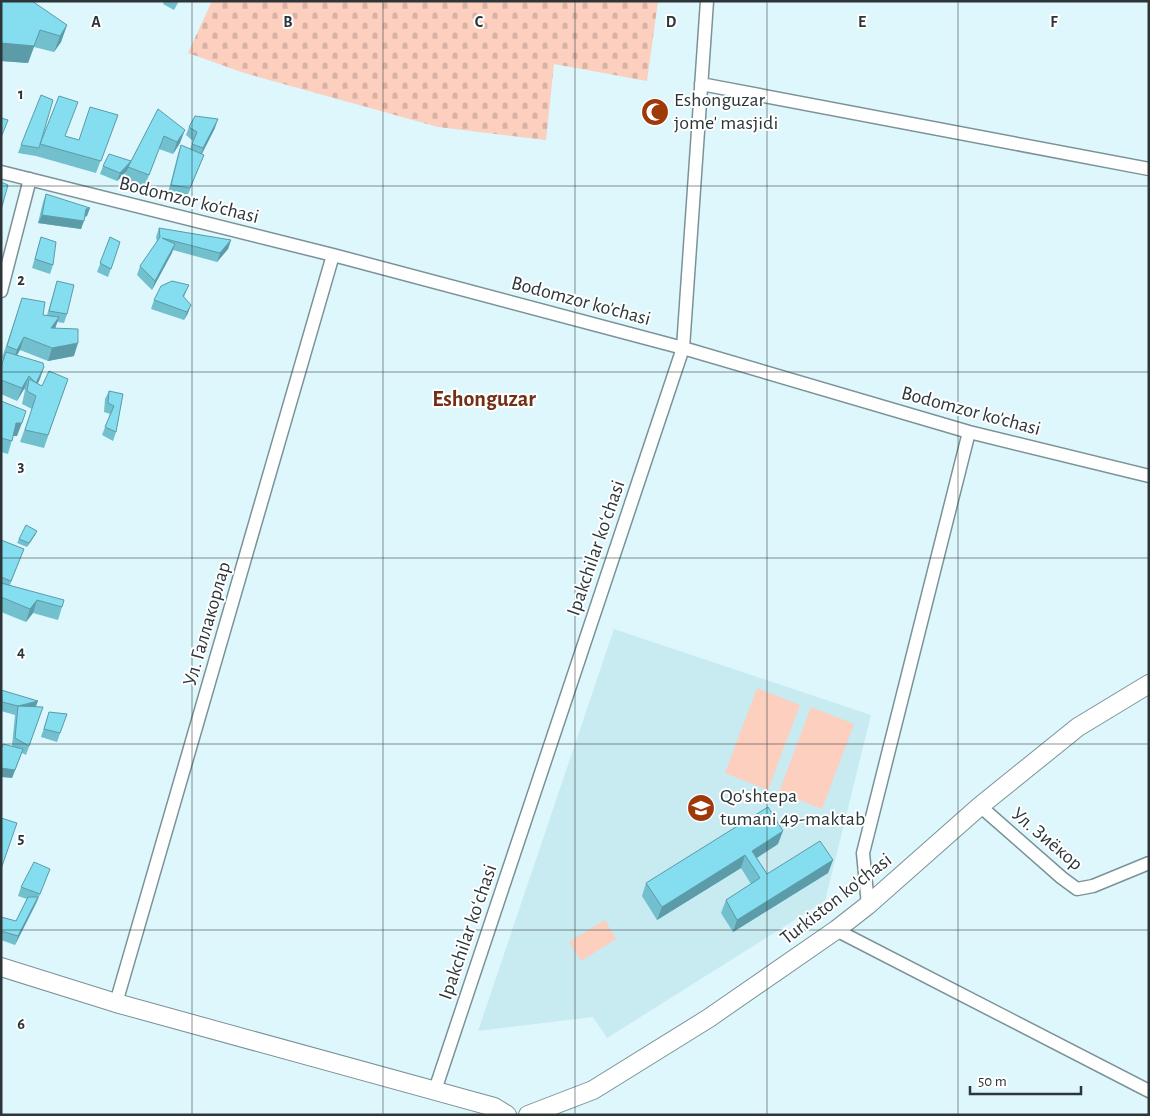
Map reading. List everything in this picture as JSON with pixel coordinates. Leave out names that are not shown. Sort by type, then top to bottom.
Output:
[{"type":"street","name":"Ipakchilar koʻchasi","points":[[435,1090],[683,348],[706,1]]},
{"type":"street","points":[[701,84],[1149,169]]},
{"type":"street","name":"Bodomzor ko'chasi","points":[[1,172],[333,255],[683,348],[970,432],[1149,476]]},
{"type":"street","points":[[1,291],[30,179]]},
{"type":"street","name":"Ул. Галлакорлар","points":[[116,1003],[333,255]]},
{"type":"street","points":[[868,905],[863,853],[970,432]]},
{"type":"street","name":"Turkiston ko'chasi","points":[[528,1115],[550,1112],[593,1090],[709,1018],[836,930],[868,905],[980,806],[1078,727],[1149,684]]},
{"type":"street","name":"Ул. Зиёкор","points":[[980,806],[1077,889],[1093,886],[1149,863]]},
{"type":"street","points":[[836,930],[1149,1091]]},
{"type":"street","points":[[1,967],[116,1003],[494,1107],[507,1115]]},
{"type":"shaded area","name":"Qo'shtepa tumani 49-maktab","points":[[614,629],[871,715],[825,901],[607,1038],[593,1017],[478,1031]]},
{"type":"green space","points":[[212,1],[658,1],[647,81],[554,64],[546,140],[438,127],[244,73],[188,53]]},
{"type":"green space","points":[[757,688],[800,705],[768,790],[725,773]]},
{"type":"green space","points":[[811,707],[854,724],[822,809],[779,792]]},
{"type":"green space","points":[[605,920],[616,939],[581,961],[569,942]]},
{"type":"building","points":[[1,1],[32,1],[67,25],[60,36],[40,30],[34,46],[1,43]]},
{"type":"building","points":[[41,95],[53,100],[39,148],[21,145]]},
{"type":"building","points":[[59,96],[78,102],[65,136],[79,140],[90,107],[118,115],[101,161],[40,144]]},
{"type":"building","points":[[158,109],[185,130],[177,142],[164,136],[149,175],[128,167]]},
{"type":"building","points":[[195,116],[218,119],[203,148],[192,144],[197,132],[189,127]]},
{"type":"building","points":[[1,118],[8,120],[2,135],[1,135]]},
{"type":"building","points":[[181,145],[204,155],[190,188],[171,185]]},
{"type":"building","points":[[109,154],[131,161],[120,173],[103,166]]},
{"type":"building","points":[[1,182],[8,185],[1,210]]},
{"type":"building","points":[[46,194],[90,208],[86,209],[84,221],[42,215]]},
{"type":"building","points":[[159,228],[231,240],[220,253],[162,238],[175,244],[155,281],[140,266],[160,237]]},
{"type":"building","points":[[41,237],[56,242],[53,265],[35,259]]},
{"type":"building","points":[[110,237],[120,242],[111,269],[100,263]]},
{"type":"building","points":[[57,281],[74,285],[67,314],[49,311]]},
{"type":"building","points":[[172,281],[189,285],[183,296],[191,305],[187,312],[154,300],[161,286]]},
{"type":"building","points":[[22,298],[45,302],[43,315],[59,317],[51,328],[78,329],[78,343],[52,348],[24,337],[17,350],[7,346]]},
{"type":"building","points":[[6,352],[43,363],[44,367],[36,383],[29,376],[22,388],[1,380],[1,367]]},
{"type":"building","points":[[49,371],[68,379],[48,435],[25,430],[36,396],[27,391],[29,379],[42,386]]},
{"type":"building","points":[[109,391],[123,394],[116,432],[105,427],[114,406],[108,403]]},
{"type":"building","points":[[1,401],[26,411],[22,423],[16,423],[12,441],[1,438]]},
{"type":"building","points":[[26,525],[37,531],[29,543],[19,539]]},
{"type":"building","points":[[1,540],[24,549],[11,581],[1,577]]},
{"type":"building","points":[[1,583],[64,600],[62,607],[37,600],[30,609],[1,597]]},
{"type":"building","points":[[1,690],[38,701],[18,706],[2,702]]},
{"type":"building","points":[[18,706],[43,707],[29,746],[15,738]]},
{"type":"building","points":[[49,712],[67,714],[60,733],[44,729]]},
{"type":"building","points":[[3,744],[23,749],[15,770],[1,768]]},
{"type":"building","points":[[768,807],[783,831],[752,851],[767,874],[820,841],[833,860],[737,920],[726,900],[760,878],[745,855],[662,907],[646,883]]},
{"type":"building","points":[[1,818],[17,823],[1,869]]},
{"type":"building","points":[[34,862],[50,869],[40,894],[21,887]]},
{"type":"building","points":[[28,897],[38,897],[18,936],[1,931],[1,917],[16,921]]},
{"type":"place","name":"Eshonguzar jome' masjidi","points":[[655,112]]},
{"type":"place","name":"Qo'shtepa tumani 49-maktab","points":[[701,808]]},
{"type":"district","name":"Eshonguzar","points":[[484,399]]}]
